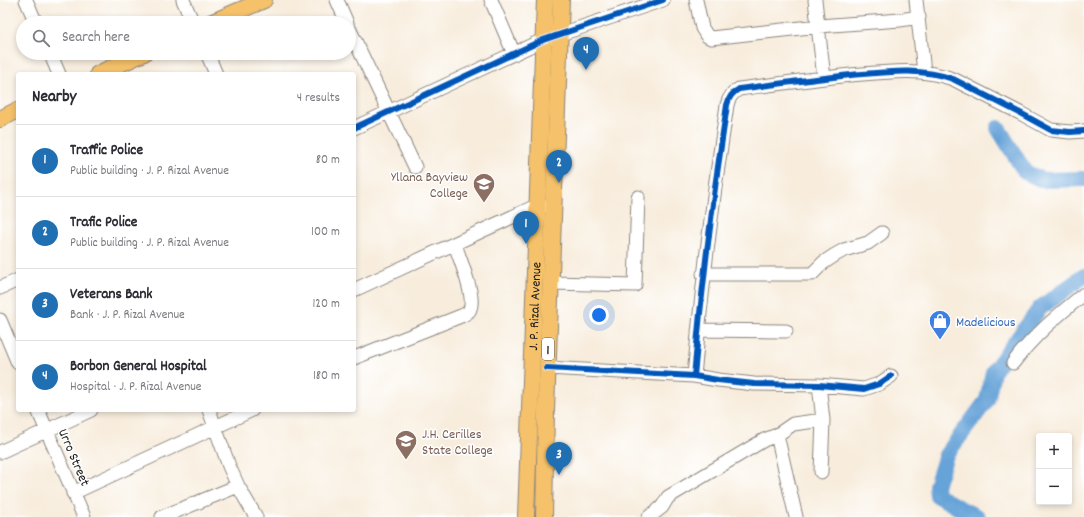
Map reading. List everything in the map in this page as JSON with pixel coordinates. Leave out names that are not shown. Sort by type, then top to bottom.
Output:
[{"type":"main road","points":[[226,16],[264,0]]},
{"type":"main road","name":"J. P. Rizal Avenue","points":[[544,516],[547,368],[554,181],[548,128],[549,92],[544,40],[545,0]]},
{"type":"main road","name":"J. P. Rizal Avenue","points":[[549,92],[559,34],[560,0]]},
{"type":"main road","points":[[102,72],[129,60]]},
{"type":"main road","points":[[0,119],[16,111]]},
{"type":"main road","name":"J. P. Rizal Avenue","points":[[524,517],[538,181],[548,128]]},
{"type":"street","points":[[26,0],[33,16]]},
{"type":"street","points":[[183,0],[190,16]]},
{"type":"street","points":[[337,0],[344,16]]},
{"type":"street","points":[[491,0],[514,54]]},
{"type":"street","points":[[356,127],[544,40],[663,0]]},
{"type":"street","points":[[696,0],[702,28],[707,36],[711,38],[919,17]]},
{"type":"street","points":[[815,0],[824,78]]},
{"type":"street","points":[[916,0],[924,72]]},
{"type":"street","points":[[356,43],[388,112],[416,167]]},
{"type":"street","points":[[53,60],[58,72]]},
{"type":"street","points":[[210,60],[215,72]]},
{"type":"street","points":[[694,376],[715,182],[727,105],[729,98],[739,89],[893,71],[924,72],[945,76],[1051,130],[1070,132],[1084,131]]},
{"type":"street","points":[[551,283],[635,286],[638,197]]},
{"type":"street","points":[[356,289],[538,205],[553,206]]},
{"type":"street","points":[[704,274],[812,274],[835,255],[844,250],[868,243],[882,233]]},
{"type":"street","points":[[356,357],[467,314],[470,310],[472,298],[455,244]]},
{"type":"street","points":[[0,288],[16,281]]},
{"type":"street","points":[[1013,363],[1032,339],[1062,311],[1084,294]]},
{"type":"street","points":[[0,320],[16,358]]},
{"type":"street","points":[[698,330],[786,331]]},
{"type":"street","points":[[547,368],[694,376],[754,384],[819,385],[864,389],[878,384],[891,376]]},
{"type":"street","points":[[819,385],[823,420],[821,472]]},
{"type":"street","name":"Urro Street","points":[[39,412],[84,517]]},
{"type":"street","points":[[0,452],[86,412]]},
{"type":"street","points":[[210,412],[229,466],[238,486],[256,517]]},
{"type":"street","points":[[73,493],[248,412]]},
{"type":"street","points":[[649,517],[665,512],[668,497],[764,440],[777,435],[793,424],[823,420]]},
{"type":"street","points":[[777,435],[796,517]]},
{"type":"street","points":[[162,517],[238,486]]},
{"type":"street","points":[[524,517],[544,516]]},
{"type":"waterway","points":[[998,128],[1025,172],[1043,180],[1084,179]]},
{"type":"waterway","points":[[978,517],[937,495],[936,486],[946,455],[987,400],[993,372],[1040,308],[1084,276]]},
{"type":"cycle path","points":[[356,127],[543,40],[663,0]]},
{"type":"cycle path","points":[[694,376],[704,274],[727,105],[731,96],[739,89],[851,75],[903,71],[928,73],[953,79],[1051,130],[1070,132],[1084,131]]},
{"type":"cycle path","points":[[547,368],[694,376],[754,384],[819,385],[864,389],[879,384],[891,376]]},
{"type":"place","name":"Borbon General Hospital","points":[[586,70]]},
{"type":"place","name":"Trafic Police","points":[[559,183]]},
{"type":"place","name":"Yllana Bayview College","points":[[484,204]]},
{"type":"place","name":"Traffic Police","points":[[526,244]]},
{"type":"place","name":"Madelicious","points":[[940,340]]},
{"type":"place","name":"J.H. Cerilles State College","points":[[406,460]]},
{"type":"place","name":"Veterans Bank","points":[[559,475]]}]
